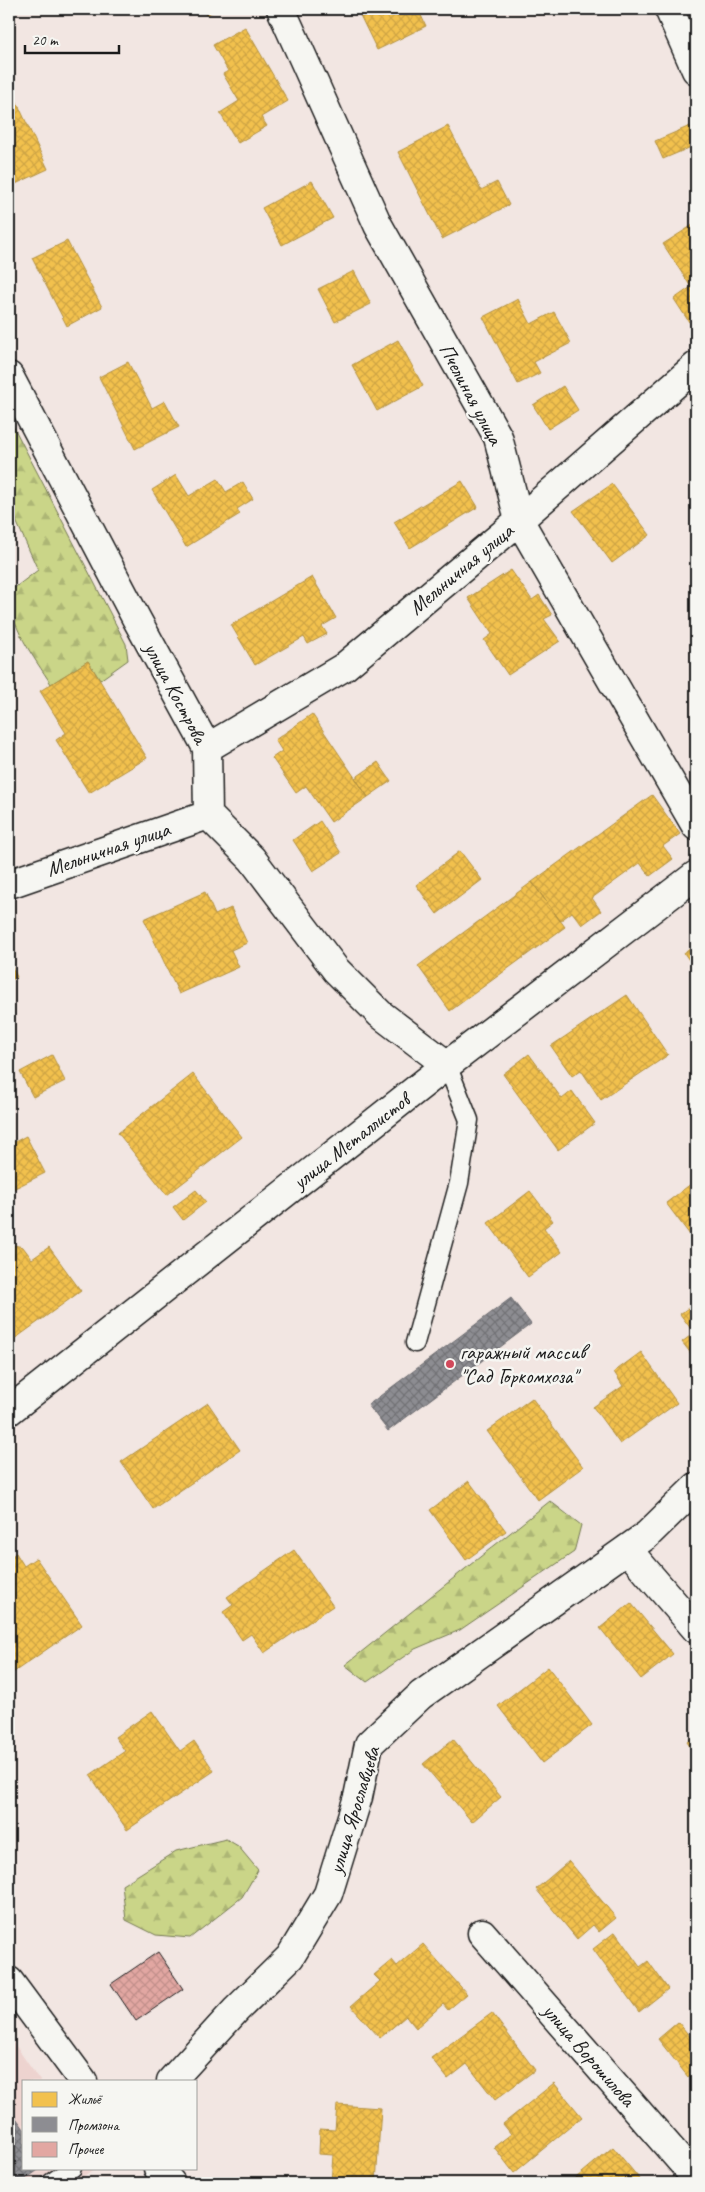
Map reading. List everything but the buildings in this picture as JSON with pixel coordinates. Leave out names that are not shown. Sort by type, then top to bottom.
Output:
[{"type":"street","name":"Пчелиная улица","points":[[281,9],[378,225],[498,437],[519,520],[696,826]]},
{"type":"street","points":[[669,9],[696,70]]},
{"type":"street","name":"Мельничная улица","points":[[207,748],[344,667],[519,520],[696,366]]},
{"type":"street","name":"улица Кострова","points":[[9,376],[207,748],[208,815]]},
{"type":"street","name":"Мельничная улица","points":[[9,884],[208,815]]},
{"type":"street","points":[[208,815],[252,859],[336,970],[380,1014],[447,1065]]},
{"type":"street","name":"улица Металлистов","points":[[9,1411],[447,1065],[696,875]]},
{"type":"street","name":"улица Ярославцева","points":[[172,2080],[236,2010],[290,1957],[328,1894],[358,1796],[369,1744],[421,1695],[647,1535],[696,1487]]},
{"type":"street","points":[[627,1550],[696,1628]]},
{"type":"street","name":"улица Ворошилова","points":[[482,1933],[696,2178]]},
{"type":"street","points":[[9,1981],[82,2080]]},
{"type":"street","points":[[160,2170],[171,2183]]},
{"type":"lane","points":[[415,1343],[459,1182],[469,1120],[447,1065]]},
{"type":"lane","points":[[51,2183],[69,2170]]},
{"type":"shaded area","points":[[9,2036],[39,2080],[22,2080],[22,2170],[92,2170],[74,2183],[9,2183]]},
{"type":"green space","points":[[9,418],[126,644],[128,660],[100,680],[88,661],[51,684],[30,652],[13,617],[9,592],[38,570],[9,505]]},
{"type":"green space","points":[[550,1501],[581,1525],[574,1552],[460,1630],[415,1649],[367,1682],[345,1665]]},
{"type":"green space","points":[[226,1839],[238,1846],[258,1870],[242,1897],[190,1938],[156,1935],[126,1920],[122,1885],[176,1851]]},
{"type":"place","name":"гаражный массив \"Сад Горкомхоза\"","points":[[450,1364]]}]
